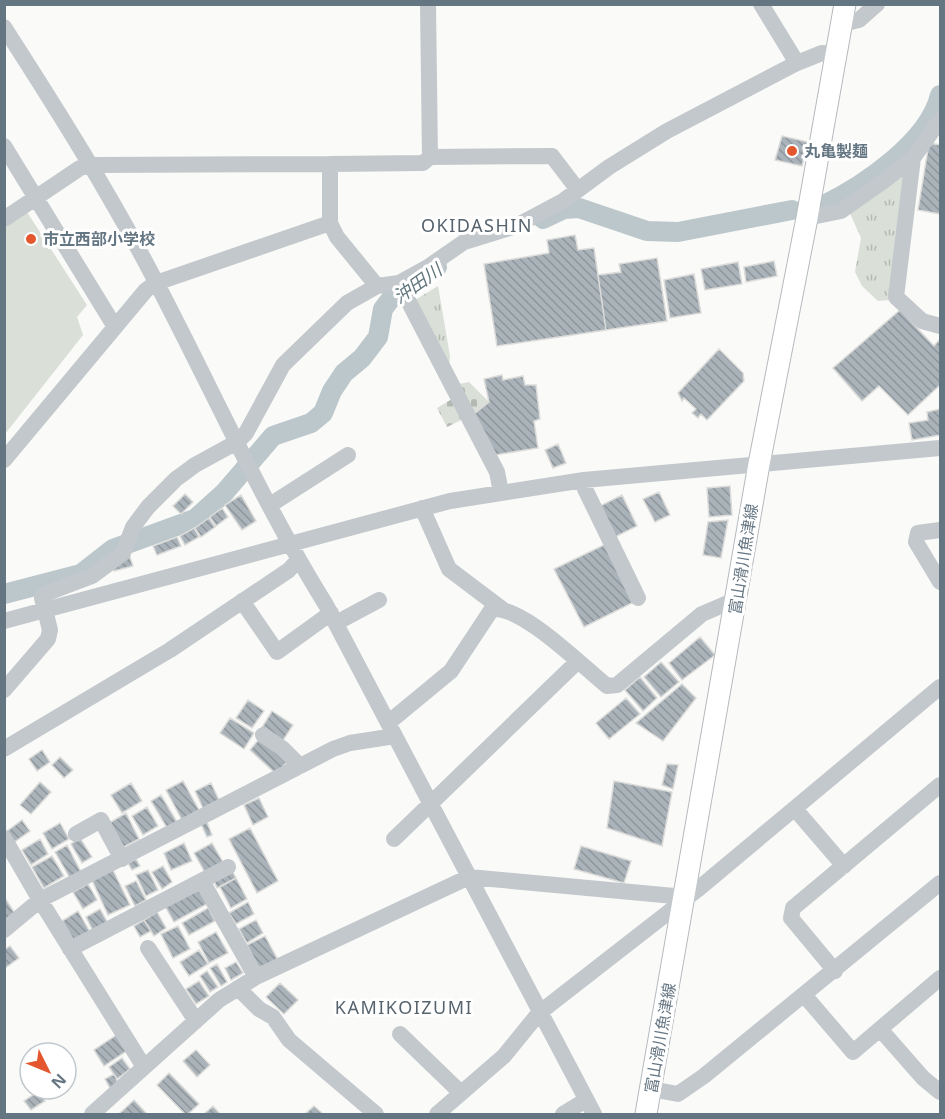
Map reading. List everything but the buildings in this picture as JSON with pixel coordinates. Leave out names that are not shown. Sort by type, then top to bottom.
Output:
[{"type":"main road","name":"富山滑川魚津線","points":[[646,1114],[759,465],[844,14]]},
{"type":"street","points":[[428,4],[430,157]]},
{"type":"street","points":[[761,4],[797,63]]},
{"type":"street","points":[[844,14],[859,20],[877,4]]},
{"type":"street","points":[[4,27],[93,165],[298,560],[333,618],[590,1107],[563,1114]]},
{"type":"street","points":[[4,690],[48,639],[50,630],[43,612],[42,598],[46,593],[92,576],[123,553],[133,527],[143,513],[176,479],[195,465],[237,442],[246,433],[283,365],[348,303],[377,286],[399,283],[428,267],[464,242],[516,226],[563,201],[609,166],[667,131],[797,63],[822,53],[837,54]]},
{"type":"street","points":[[807,218],[840,211],[913,158],[940,120]]},
{"type":"street","points":[[4,146],[115,327]]},
{"type":"street","points":[[4,219],[80,168],[93,165],[423,163],[430,157],[552,156],[578,190]]},
{"type":"street","points":[[913,158],[896,297],[922,321],[940,326]]},
{"type":"street","points":[[330,164],[330,223],[337,237],[377,286]]},
{"type":"street","points":[[4,460],[146,290],[156,283],[330,223]]},
{"type":"street","points":[[399,283],[497,472],[501,492]]},
{"type":"street","points":[[4,621],[422,508],[501,492],[584,480],[940,448]]},
{"type":"street","points":[[270,505],[348,455]]},
{"type":"street","points":[[584,480],[585,489],[638,598]]},
{"type":"street","points":[[422,508],[449,569],[502,609],[542,631],[607,686],[617,685],[702,614],[737,599]]},
{"type":"street","points":[[940,530],[918,533],[916,542],[940,582]]},
{"type":"street","points":[[4,749],[122,680],[289,570],[298,560]]},
{"type":"street","points":[[242,601],[277,652],[333,618],[379,600]]},
{"type":"street","points":[[4,930],[40,900],[300,766],[350,742],[391,729],[451,671],[492,609],[502,609]]},
{"type":"street","points":[[394,838],[577,662]]},
{"type":"street","points":[[437,1114],[504,1056],[539,1013],[795,809],[940,687]]},
{"type":"street","points":[[263,735],[282,748],[300,766]]},
{"type":"street","points":[[835,970],[791,918],[793,908],[940,785]]},
{"type":"street","points":[[795,809],[844,866]]},
{"type":"street","points":[[75,834],[101,820],[122,859]]},
{"type":"street","points":[[4,838],[144,1067]]},
{"type":"street","points":[[70,949],[228,867]]},
{"type":"street","points":[[92,1114],[219,1000],[238,988],[256,977],[470,877],[685,897]]},
{"type":"street","points":[[202,881],[256,977]]},
{"type":"street","points":[[651,1089],[678,1094],[722,1064],[940,883]]},
{"type":"street","points":[[148,948],[196,1021]]},
{"type":"street","points":[[805,996],[853,1052],[940,978]]},
{"type":"street","points":[[238,988],[259,1009],[273,1017],[289,1040],[376,1114]]},
{"type":"street","points":[[880,1029],[923,1078],[940,1092]]},
{"type":"street","points":[[400,1034],[461,1093]]},
{"type":"green space","points":[[907,173],[889,300],[878,301],[862,286],[855,272],[861,238],[849,211]]},
{"type":"green space","name":"市立西部小学校","points":[[27,212],[87,305],[77,317],[83,335],[5,434],[5,228]]},
{"type":"green space","points":[[438,286],[450,356],[449,367],[415,300]]},
{"type":"green space","points":[[469,382],[489,402],[474,414],[447,427],[437,408],[452,399],[459,384]]},
{"type":"waterway","name":"沖田川","points":[[822,206],[856,187],[909,146],[923,129],[940,95]]},
{"type":"waterway","name":"沖田川","points":[[543,219],[564,209],[579,208],[647,231],[678,232],[792,210]]},
{"type":"waterway","name":"沖田川","points":[[4,594],[81,574],[113,549],[195,519],[224,493],[273,436],[311,423],[323,413],[332,391],[344,373],[362,358],[378,337],[383,309],[393,296],[437,267]]},
{"type":"place","name":"丸亀製麺","points":[[792,151]]},
{"type":"place","name":"市立西部小学校","points":[[31,239]]},
{"type":"district","name":"OKIDASHIN","points":[[477,225]]},
{"type":"district","name":"KAMIKOIZUMI","points":[[404,1007]]}]
